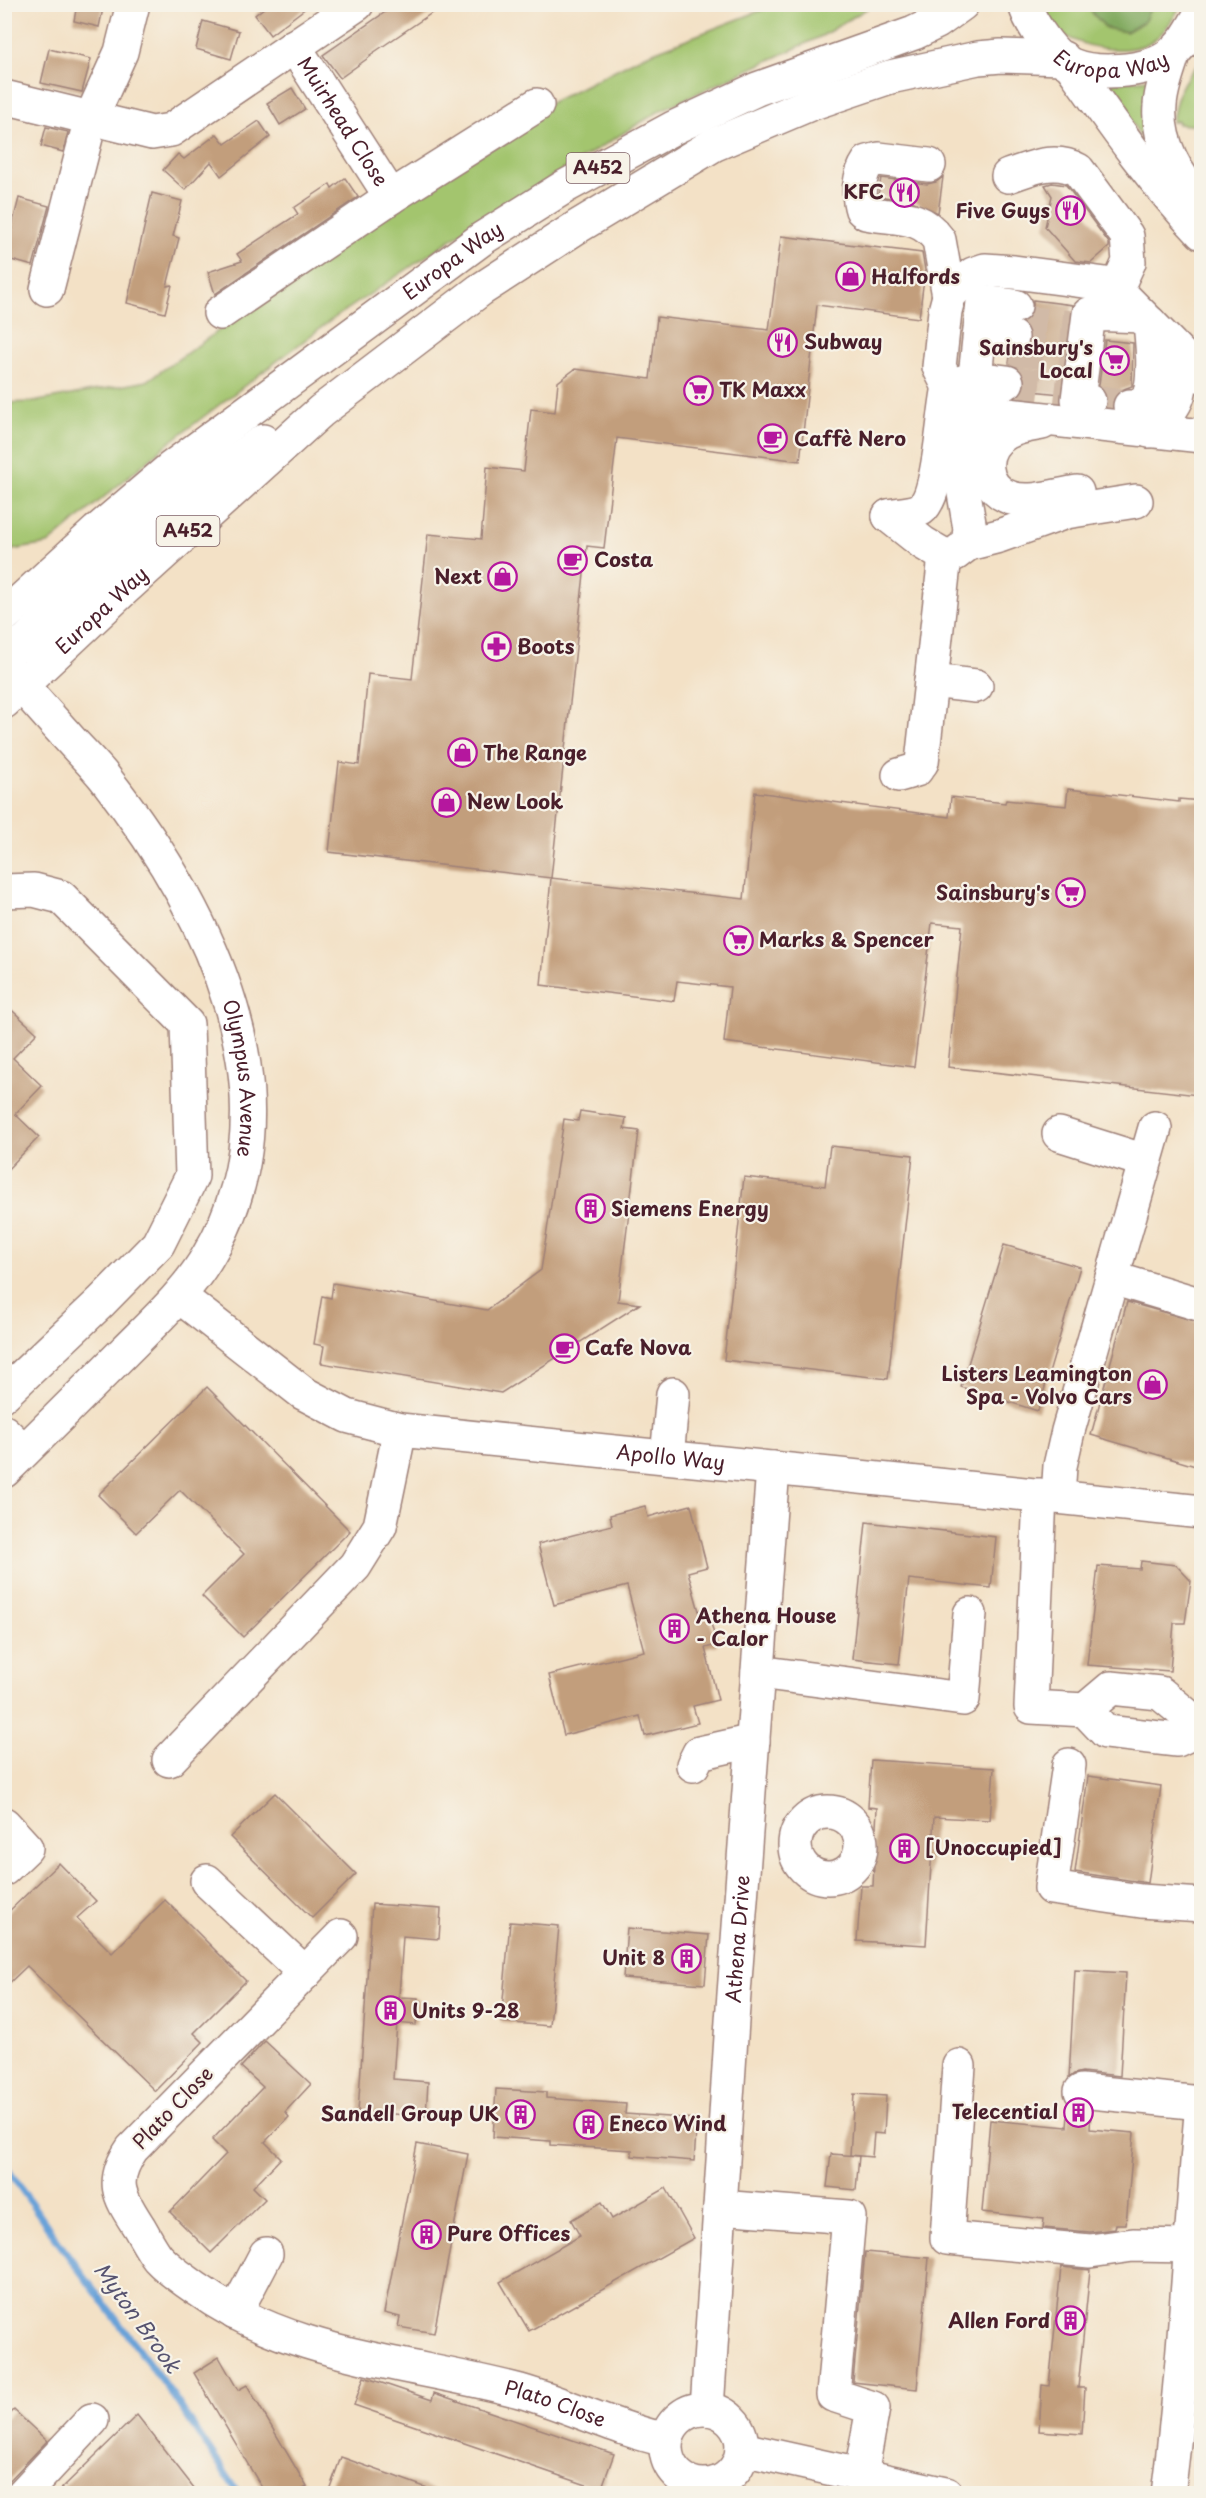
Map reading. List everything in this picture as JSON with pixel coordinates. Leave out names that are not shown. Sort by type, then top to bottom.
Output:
[{"type":"main road","points":[[48,289],[91,118],[121,52],[133,4]]},
{"type":"main road","points":[[4,97],[152,133],[171,130],[357,4]]},
{"type":"main road","name":"Europa Way","points":[[4,616],[97,531],[171,468],[483,238],[566,186],[673,128],[757,88],[914,33],[937,22],[962,4]]},
{"type":"main road","name":"Europa Way","points":[[1025,4],[1039,33],[1067,61]]},
{"type":"main road","points":[[1191,33],[1160,106],[1162,129],[1172,161],[1183,180],[1202,202]]},
{"type":"main road","name":"Europa Way","points":[[8,675],[16,647],[26,641],[61,605],[187,495],[261,442],[321,411],[480,290],[577,227],[713,145],[810,104],[890,77],[978,58],[1001,56],[1067,61],[1106,70],[1127,69],[1159,62],[1191,33]]},
{"type":"main road","name":"Muirhead Close","points":[[294,46],[391,198]]},
{"type":"main road","points":[[1067,61],[1142,165],[1170,200],[1202,232]]},
{"type":"main road","points":[[220,313],[391,198],[537,105]]},
{"type":"main road","points":[[929,165],[879,159],[868,162],[862,173],[858,199],[862,210],[867,213],[911,219],[928,226],[939,240],[949,296],[945,311],[939,367],[979,369],[1058,420]]},
{"type":"main road","points":[[1008,176],[1049,162],[1070,165],[1078,170],[1127,236],[1129,262],[1085,349]]},
{"type":"main road","points":[[949,296],[963,280],[985,270],[1106,284],[1085,349]]},
{"type":"main road","points":[[1085,349],[1129,331],[1144,343],[1155,335]]},
{"type":"main road","points":[[979,369],[1011,344],[979,369],[940,459],[924,506],[914,511],[889,516],[946,550],[999,536],[1066,512],[1136,501],[1080,492],[1018,499],[996,490],[990,482],[986,461],[994,442],[1007,432],[1058,420],[1139,418],[1170,410],[1181,387],[1181,374],[1155,335]]},
{"type":"main road","points":[[1155,335],[1202,376]]},
{"type":"main road","points":[[899,775],[916,770],[922,762],[946,550],[970,529],[962,488],[968,440],[971,429],[978,420],[979,369]]},
{"type":"main road","points":[[1139,418],[1202,436]]},
{"type":"main road","name":"Olympus Avenue","points":[[8,675],[103,775],[157,849],[197,923],[233,1014],[244,1055],[249,1096],[246,1138],[240,1174],[230,1212],[208,1257],[179,1296],[11,1451]]},
{"type":"main road","points":[[931,681],[976,686]]},
{"type":"main road","points":[[4,891],[34,890],[61,897],[187,1024],[192,1176],[158,1244],[4,1394]]},
{"type":"main road","points":[[187,1024],[233,1014]]},
{"type":"main road","points":[[1084,1710],[1111,1688],[1160,1693],[1202,1728],[1178,1740],[1106,1732],[1084,1710],[1031,1707],[1049,1496],[1060,1467],[1068,1431],[1155,1128]]},
{"type":"main road","points":[[1059,1134],[1145,1161]]},
{"type":"main road","points":[[1112,1278],[1202,1305]]},
{"type":"main road","name":"Apollo Way","points":[[179,1296],[303,1393],[347,1416],[400,1430],[1202,1512]]},
{"type":"main road","points":[[667,1457],[673,1394]]},
{"type":"main road","points":[[169,1760],[355,1566],[380,1526],[400,1430]]},
{"type":"main road","name":"Athena Drive","points":[[707,2409],[773,1468]]},
{"type":"main road","points":[[758,1672],[963,1699],[970,1614]]},
{"type":"main road","points":[[693,1765],[699,1752],[753,1742]]},
{"type":"main road","points":[[1069,1765],[1051,1888],[1141,1901],[1202,1905]]},
{"type":"main road","points":[[4,1824],[26,1848],[4,1869]]},
{"type":"main road","points":[[746,1839],[795,1844]]},
{"type":"main road","points":[[207,1881],[305,1973]]},
{"type":"main road","name":"Plato Close","points":[[341,1936],[132,2149],[124,2160],[120,2173],[121,2199],[158,2258],[181,2278],[235,2313],[277,2333],[318,2347],[507,2388],[550,2400],[666,2440]]},
{"type":"main road","points":[[959,2066],[947,2238],[1090,2251],[1133,2245],[1190,2246]]},
{"type":"main road","points":[[1081,2091],[1202,2103],[1190,2246],[1191,2370],[1168,2493]]},
{"type":"main road","points":[[720,2207],[849,2217],[833,2396],[873,2408],[861,2474]]},
{"type":"main road","points":[[235,2313],[266,2254]]},
{"type":"main road","points":[[696,2409],[707,2409],[719,2412],[736,2427],[742,2449],[739,2462],[717,2487],[711,2484],[680,2485],[668,2460],[666,2440],[677,2420],[696,2409]]},
{"type":"main road","points":[[23,2493],[92,2420]]},
{"type":"main road","points":[[742,2449],[946,2493]]},
{"type":"green space","points":[[775,5],[873,5],[822,36],[661,110],[464,231],[330,321],[165,446],[48,544],[5,551],[5,403],[33,402],[147,381],[524,116],[643,56]]},
{"type":"green space","points":[[1039,5],[1181,5],[1157,38],[1141,46],[1114,49],[1085,44],[1060,33],[1051,25]]},
{"type":"green space","points":[[1085,5],[1152,5],[1144,22],[1126,32],[1106,28]]},
{"type":"green space","points":[[1201,61],[1202,117],[1199,126],[1178,124],[1178,121],[1172,122],[1181,89],[1188,76]]},
{"type":"green space","points":[[1150,79],[1151,147],[1148,149],[1108,83]]},
{"type":"building","points":[[77,4],[104,4],[99,27],[74,21]]},
{"type":"building","points":[[269,4],[311,4],[270,35],[255,15]]},
{"type":"building","points":[[397,4],[445,4],[340,78],[323,55]]},
{"type":"building","points":[[203,21],[239,31],[231,59],[196,49]]},
{"type":"building","points":[[49,49],[91,59],[82,92],[41,83]]},
{"type":"building","points":[[292,88],[305,109],[280,125],[267,103]]},
{"type":"building","points":[[259,121],[270,137],[221,176],[211,162],[185,190],[163,170],[178,154],[184,159],[217,134],[225,144]]},
{"type":"building","points":[[46,127],[68,132],[63,152],[41,146]]},
{"type":"building","points":[[943,177],[938,213],[912,201],[878,196],[881,178],[927,184]]},
{"type":"building","points":[[345,178],[358,197],[215,294],[208,272],[242,261],[237,254],[298,214],[294,208],[330,184],[332,188]]},
{"type":"building","name":"Five Guys","points":[[1052,183],[1066,185],[1109,243],[1109,247],[1091,263],[1075,261],[1045,227],[1052,196],[1045,185]]},
{"type":"building","points":[[152,193],[182,201],[173,236],[179,238],[167,286],[172,285],[165,313],[127,303]]},
{"type":"building","points":[[19,198],[49,206],[33,266],[4,258]]},
{"type":"building","points":[[781,236],[922,253],[925,270],[919,318],[817,305],[800,461],[617,438],[604,548],[587,546],[551,878],[329,852],[339,762],[359,765],[368,674],[412,679],[428,534],[481,539],[487,467],[524,471],[531,409],[555,412],[558,382],[575,369],[650,379],[657,317],[769,330]]},
{"type":"building","points":[[1033,300],[1073,305],[1060,394],[1023,390],[1026,384],[1024,374],[1018,367],[1009,363],[1010,356],[1020,354],[1027,348],[1031,339],[1024,322],[1030,317]]},
{"type":"building","name":"Sainsbury's Local","points":[[1105,340],[1133,343],[1132,386],[1121,390],[1114,396],[1112,407],[1106,407],[1106,394],[1099,385]]},
{"type":"building","points":[[1068,789],[1179,802],[1179,799],[1202,801],[1202,1087],[1199,1087],[1198,1095],[948,1067],[962,926],[932,923],[914,1067],[724,1042],[730,987],[677,981],[674,1001],[541,985],[551,878],[744,899],[755,792],[949,817],[951,797],[1066,806]]},
{"type":"building","points":[[4,1003],[37,1033],[13,1058],[42,1086],[15,1114],[39,1137],[4,1173]]},
{"type":"building","name":"Siemens Energy","points":[[580,1111],[626,1118],[624,1129],[639,1131],[618,1301],[640,1304],[501,1393],[321,1363],[324,1346],[314,1344],[322,1296],[331,1298],[333,1283],[487,1310],[541,1270],[564,1119],[578,1121]]},
{"type":"building","points":[[830,1146],[913,1155],[888,1379],[724,1360],[744,1177],[825,1186]]},
{"type":"building","points":[[1004,1245],[1080,1267],[1038,1411],[961,1387]]},
{"type":"building","name":"Listers Leamington Spa - Volvo Cars","points":[[1127,1302],[1202,1323],[1202,1468],[1091,1435]]},
{"type":"building","points":[[207,1387],[350,1531],[243,1637],[202,1596],[244,1554],[180,1490],[136,1533],[98,1495]]},
{"type":"building","name":"Athena House - Calor","points":[[691,1505],[707,1567],[688,1572],[699,1611],[707,1609],[717,1645],[705,1648],[718,1700],[693,1706],[698,1723],[645,1736],[640,1716],[564,1735],[549,1675],[644,1651],[627,1586],[554,1605],[538,1544],[612,1525],[610,1515],[645,1506],[648,1517]]},
{"type":"building","points":[[866,1522],[996,1537],[991,1588],[909,1579],[899,1664],[852,1659]]},
{"type":"building","points":[[1141,1561],[1176,1565],[1191,1581],[1185,1623],[1174,1623],[1170,1671],[1087,1665],[1098,1566],[1140,1569]]},
{"type":"building","name":"[Unoccupied]","points":[[871,1760],[994,1768],[990,1820],[934,1817],[926,1945],[857,1941],[861,1886],[873,1886],[877,1808],[868,1807]]},
{"type":"building","points":[[1088,1776],[1161,1786],[1148,1883],[1075,1872]]},
{"type":"building","points":[[275,1793],[356,1874],[312,1918],[230,1837]]},
{"type":"building","points":[[59,1863],[96,1901],[77,1918],[112,1953],[165,1900],[246,1981],[194,2033],[203,2042],[155,2091],[27,1966],[4,1988],[4,1916]]},
{"type":"building","name":"Units 9-28","points":[[372,1904],[441,1909],[439,1939],[403,1936],[399,1997],[418,1998],[416,2025],[397,2023],[393,2079],[428,2082],[426,2116],[358,2112]]},
{"type":"building","points":[[510,1922],[559,1926],[550,2026],[501,2022]]},
{"type":"building","points":[[627,1928],[709,1935],[705,1984],[623,1978]]},
{"type":"building","points":[[1075,1970],[1126,1973],[1120,2076],[1082,2072],[1069,2078]]},
{"type":"building","points":[[265,2041],[311,2084],[285,2112],[289,2117],[265,2142],[281,2158],[253,2187],[265,2199],[211,2253],[170,2212],[226,2154],[212,2140],[263,2087],[241,2067]]},
{"type":"building","points":[[496,2089],[546,2092],[546,2098],[626,2104],[625,2114],[697,2119],[694,2161],[632,2156],[632,2150],[550,2145],[550,2141],[493,2137]]},
{"type":"building","points":[[854,2094],[886,2096],[884,2134],[874,2133],[872,2157],[850,2155]]},
{"type":"building","points":[[1069,2104],[1079,2110],[1091,2111],[1090,2129],[1134,2133],[1126,2224],[1116,2224],[1115,2229],[1090,2232],[1043,2228],[1044,2219],[982,2212],[990,2120],[1067,2127]]},
{"type":"building","name":"Pure Offices","points":[[417,2144],[468,2154],[434,2333],[398,2327],[400,2317],[384,2313]]},
{"type":"building","points":[[831,2154],[859,2156],[856,2190],[827,2187]]},
{"type":"building","points":[[666,2188],[694,2238],[529,2331],[500,2282],[580,2236],[571,2220],[602,2202],[612,2219]]},
{"type":"building","points":[[865,2252],[929,2258],[917,2389],[853,2382]]},
{"type":"building","name":"Allen Ford","points":[[1061,2267],[1090,2270],[1078,2388],[1085,2388],[1082,2434],[1039,2431],[1042,2385],[1049,2386]]},
{"type":"building","points":[[219,2357],[238,2390],[247,2385],[307,2487],[296,2493],[265,2493],[194,2373]]},
{"type":"building","points":[[364,2377],[432,2400],[434,2393],[614,2454],[601,2490],[354,2405]]},
{"type":"building","points":[[14,2410],[47,2441],[9,2481],[4,2492],[4,2420]]},
{"type":"building","points":[[137,2415],[198,2493],[57,2493]]},
{"type":"building","points":[[341,2457],[436,2491],[436,2493],[328,2493]]},
{"type":"waterway","name":"Myton Brook","points":[[4,2164],[59,2243],[172,2394],[239,2494]]},
{"type":"tunnel","points":[[1013,321],[1081,328]]},
{"type":"tunnel","points":[[1011,349],[1078,357]]},
{"type":"tunnel","points":[[1007,382],[1075,390]]},
{"type":"tunnel","points":[[1089,401],[1130,406]]},
{"type":"place","name":"KFC","points":[[905,192]]},
{"type":"place","name":"Five Guys","points":[[1071,211]]},
{"type":"place","name":"Halfords","points":[[850,277]]},
{"type":"place","name":"Subway","points":[[783,342]]},
{"type":"place","name":"Sainsbury's Local","points":[[1114,360]]},
{"type":"place","name":"TK Maxx","points":[[698,390]]},
{"type":"place","name":"Caffè Nero","points":[[773,439]]},
{"type":"place","name":"Costa","points":[[573,560]]},
{"type":"place","name":"Next","points":[[503,577]]},
{"type":"place","name":"Boots","points":[[496,647]]},
{"type":"place","name":"The Range","points":[[462,753]]},
{"type":"place","name":"New Look","points":[[446,802]]},
{"type":"place","name":"Sainsbury's","points":[[1071,893]]},
{"type":"place","name":"Marks & Spencer","points":[[738,940]]},
{"type":"place","name":"Siemens Energy","points":[[590,1209]]},
{"type":"place","name":"Cafe Nova","points":[[564,1348]]},
{"type":"place","name":"Listers Leamington Spa - Volvo Cars","points":[[1153,1385]]},
{"type":"place","name":"Athena House - Calor","points":[[675,1628]]},
{"type":"place","name":"[Unoccupied]","points":[[904,1848]]},
{"type":"place","name":"Unit 8","points":[[686,1958]]},
{"type":"place","name":"Units 9-28","points":[[391,2011]]},
{"type":"place","name":"Telecential","points":[[1079,2112]]},
{"type":"place","name":"Sandell Group UK","points":[[520,2114]]},
{"type":"place","name":"Eneco Wind","points":[[588,2124]]},
{"type":"place","name":"Pure Offices","points":[[426,2234]]},
{"type":"place","name":"Allen Ford","points":[[1071,2321]]}]
